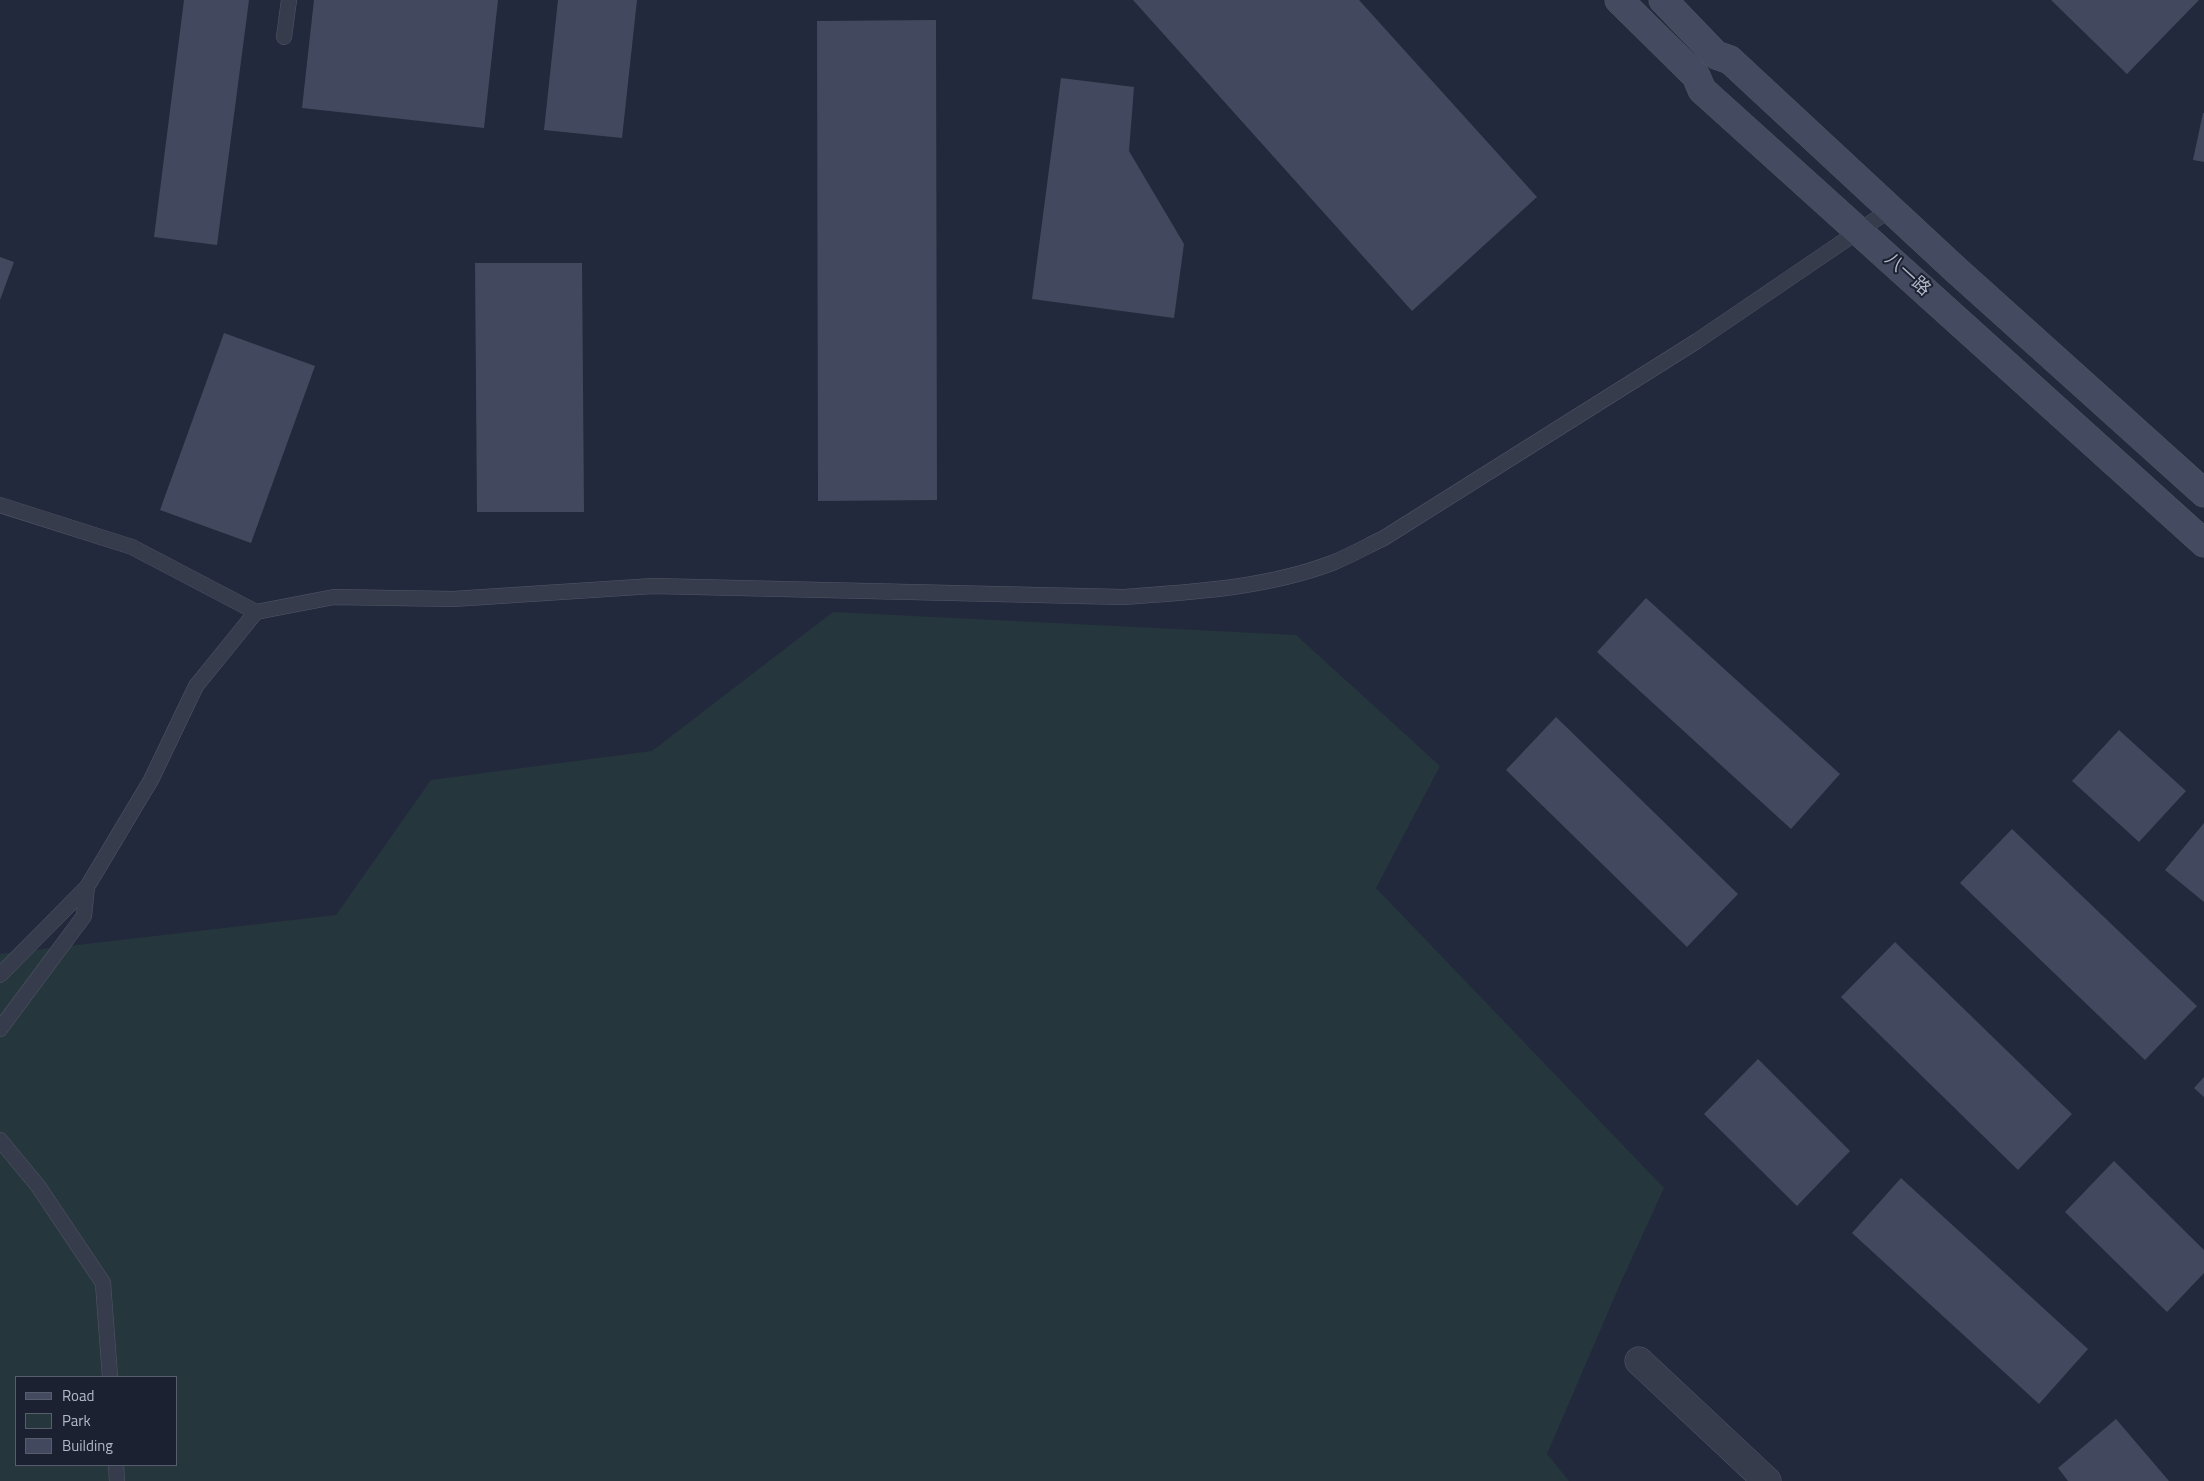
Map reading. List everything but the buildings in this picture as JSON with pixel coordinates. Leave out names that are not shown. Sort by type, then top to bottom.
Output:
[{"type":"main road","name":"八一路","points":[[1619,0],[1696,76],[1702,90],[2204,543]]},
{"type":"main road","points":[[1663,0],[1716,56],[1730,60],[2204,493]]},
{"type":"street","points":[[1639,1361],[1767,1481]]},
{"type":"lane","points":[[284,38],[289,0]]},
{"type":"lane","points":[[0,505],[132,547],[256,612],[334,597],[453,599],[653,586],[1123,597],[1197,592],[1265,581],[1331,563],[1384,538],[1697,341],[1891,209]]},
{"type":"lane","points":[[0,975],[88,887],[151,780],[196,686],[256,612]]},
{"type":"lane","points":[[0,1029],[84,916],[88,887]]},
{"type":"lane","points":[[0,1140],[38,1186],[103,1283],[110,1376]]},
{"type":"lane","points":[[116,1466],[117,1481]]},
{"type":"green space","points":[[833,612],[1296,635],[1440,766],[1376,888],[1664,1188],[1621,1282],[1547,1454],[1569,1481],[0,1481],[0,954],[336,915],[431,780],[652,751]]}]
